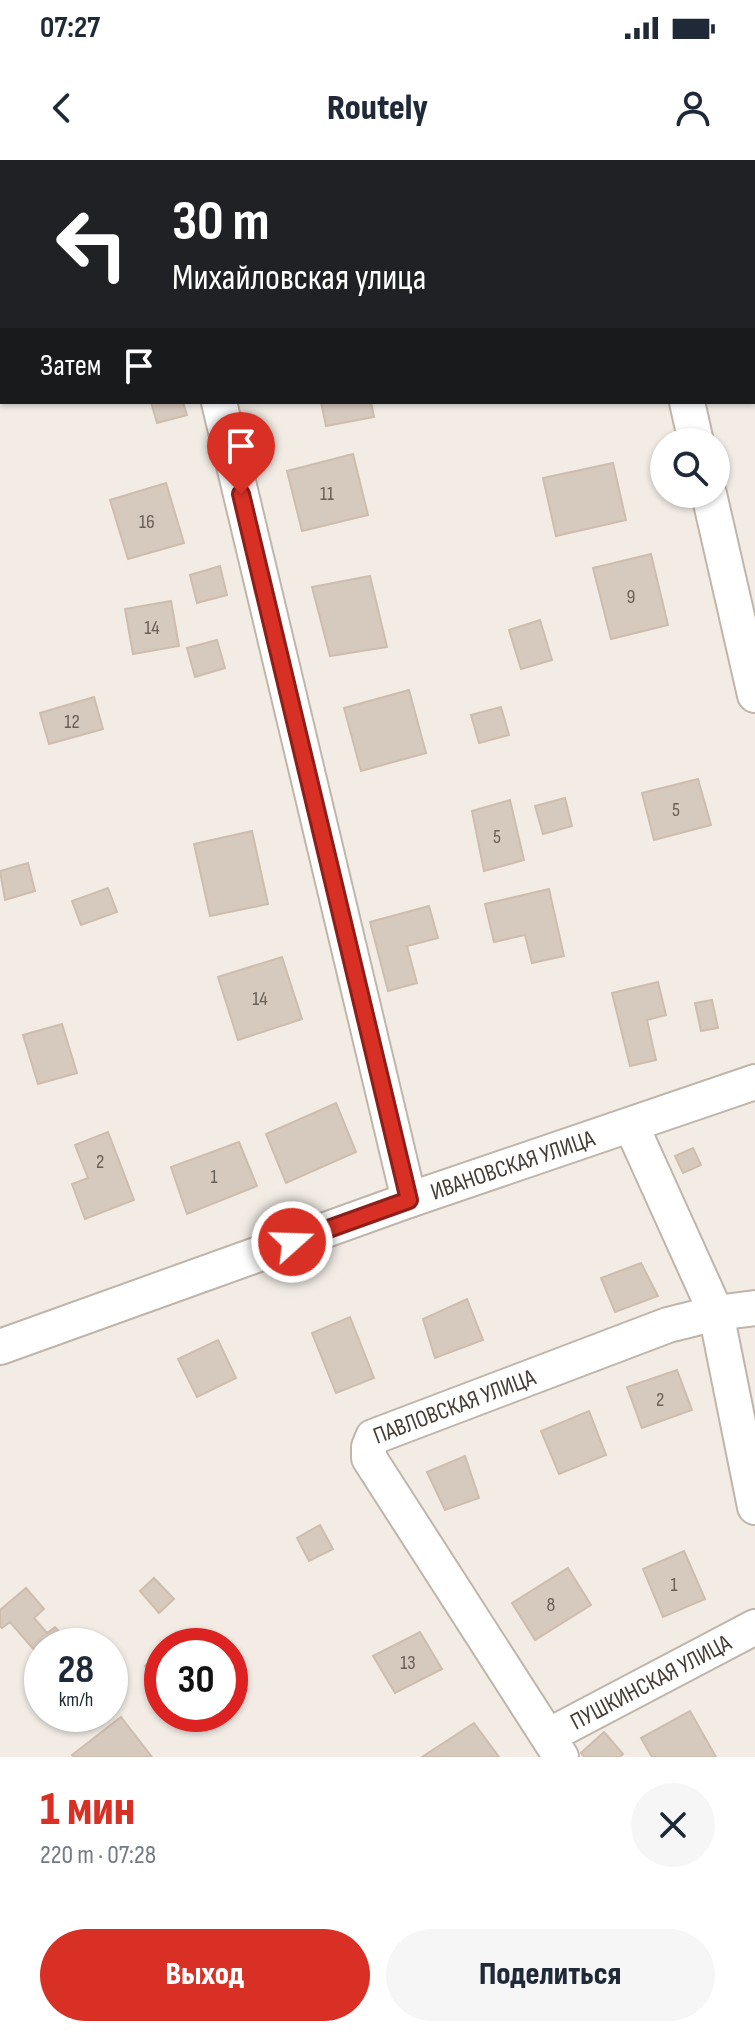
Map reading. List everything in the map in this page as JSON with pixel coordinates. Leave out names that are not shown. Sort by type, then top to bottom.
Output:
[{"type":"street","points":[[219,404],[409,1200]]},
{"type":"street","points":[[687,404],[693,428]]},
{"type":"street","points":[[714,508],[745,600],[755,695]]},
{"type":"street","name":"ИВАНОВСКАЯ УЛИЦА","points":[[0,1347],[409,1200],[755,1082]]},
{"type":"street","points":[[631,1125],[716,1313],[755,1507]]},
{"type":"street","name":"ПАВЛОВСКАЯ УЛИЦА","points":[[554,1746],[369,1458],[373,1437],[668,1325],[716,1313],[755,1308]]},
{"type":"street","name":"ПУШКИНСКАЯ УЛИЦА","points":[[554,1746],[755,1627]]},
{"type":"building","points":[[152,404],[184,404],[187,415],[157,423]]},
{"type":"building","points":[[321,404],[371,404],[374,417],[326,426]]},
{"type":"building","points":[[353,454],[368,515],[302,531],[287,471]]},
{"type":"building","points":[[613,463],[626,520],[556,536],[543,478]]},
{"type":"building","points":[[166,483],[184,543],[128,559],[110,500]]},
{"type":"building","points":[[651,554],[668,625],[611,639],[593,568]]},
{"type":"building","points":[[220,566],[227,595],[197,603],[190,575]]},
{"type":"building","points":[[370,576],[387,647],[330,656],[312,587]]},
{"type":"building","points":[[171,601],[179,646],[133,654],[125,609]]},
{"type":"building","points":[[540,620],[552,660],[521,669],[509,630]]},
{"type":"building","points":[[217,640],[225,668],[195,677],[187,648]]},
{"type":"building","points":[[409,690],[426,753],[361,771],[344,708]]},
{"type":"building","points":[[94,697],[103,729],[49,744],[40,713]]},
{"type":"building","points":[[501,707],[509,735],[479,743],[471,715]]},
{"type":"building","points":[[698,779],[711,825],[654,840],[642,793]]},
{"type":"building","points":[[565,798],[572,826],[543,834],[535,806]]},
{"type":"building","points":[[510,800],[524,860],[484,871],[472,811]]},
{"type":"building","points":[[252,831],[268,904],[210,916],[194,844]]},
{"type":"building","points":[[28,863],[35,891],[5,900],[0,871]]},
{"type":"building","points":[[108,888],[117,912],[81,925],[72,901]]},
{"type":"building","points":[[549,889],[564,956],[532,963],[525,935],[494,942],[485,904]]},
{"type":"building","points":[[429,906],[438,938],[407,946],[417,983],[388,991],[370,922]]},
{"type":"building","points":[[282,957],[302,1019],[238,1040],[218,977]]},
{"type":"building","points":[[658,982],[666,1015],[647,1020],[656,1060],[630,1066],[612,993]]},
{"type":"building","points":[[712,1000],[718,1028],[701,1031],[695,1003]]},
{"type":"building","points":[[62,1024],[77,1073],[38,1084],[23,1035]]},
{"type":"building","points":[[336,1103],[356,1152],[286,1183],[266,1134]]},
{"type":"building","points":[[108,1132],[134,1200],[85,1219],[72,1184],[88,1178],[75,1145]]},
{"type":"building","points":[[239,1142],[257,1186],[187,1214],[171,1167]]},
{"type":"building","points":[[693,1148],[701,1165],[683,1173],[675,1156]]},
{"type":"building","points":[[641,1263],[658,1296],[615,1312],[601,1278]]},
{"type":"building","points":[[467,1299],[483,1340],[435,1358],[423,1319]]},
{"type":"building","points":[[350,1317],[374,1378],[336,1393],[312,1333]]},
{"type":"building","points":[[218,1340],[236,1378],[197,1397],[178,1359]]},
{"type":"building","points":[[677,1370],[692,1410],[642,1428],[627,1387]]},
{"type":"building","points":[[589,1411],[606,1455],[559,1474],[541,1431]]},
{"type":"building","points":[[465,1456],[479,1498],[445,1510],[427,1472]]},
{"type":"building","points":[[320,1525],[333,1549],[309,1561],[297,1538]]},
{"type":"building","points":[[684,1551],[705,1599],[663,1617],[643,1569]]},
{"type":"building","points":[[568,1568],[591,1605],[535,1640],[512,1603]]},
{"type":"building","points":[[154,1578],[174,1599],[159,1613],[140,1591]]},
{"type":"building","points":[[26,1588],[44,1609],[34,1618],[43,1628],[24,1628],[24,1638],[10,1622],[2,1628],[0,1626],[0,1610]]},
{"type":"building","points":[[420,1632],[442,1669],[395,1693],[373,1656]]},
{"type":"building","points":[[690,1711],[716,1757],[652,1757],[641,1738]]},
{"type":"building","points":[[474,1723],[499,1757],[422,1757]]},
{"type":"building","points":[[128,1726],[152,1757],[74,1757],[72,1755],[102,1732],[128,1732]]},
{"type":"building","points":[[604,1732],[623,1754],[620,1757],[584,1757],[581,1753]]},
{"type":"route","points":[[241,494],[409,1200],[292,1242]]}]
